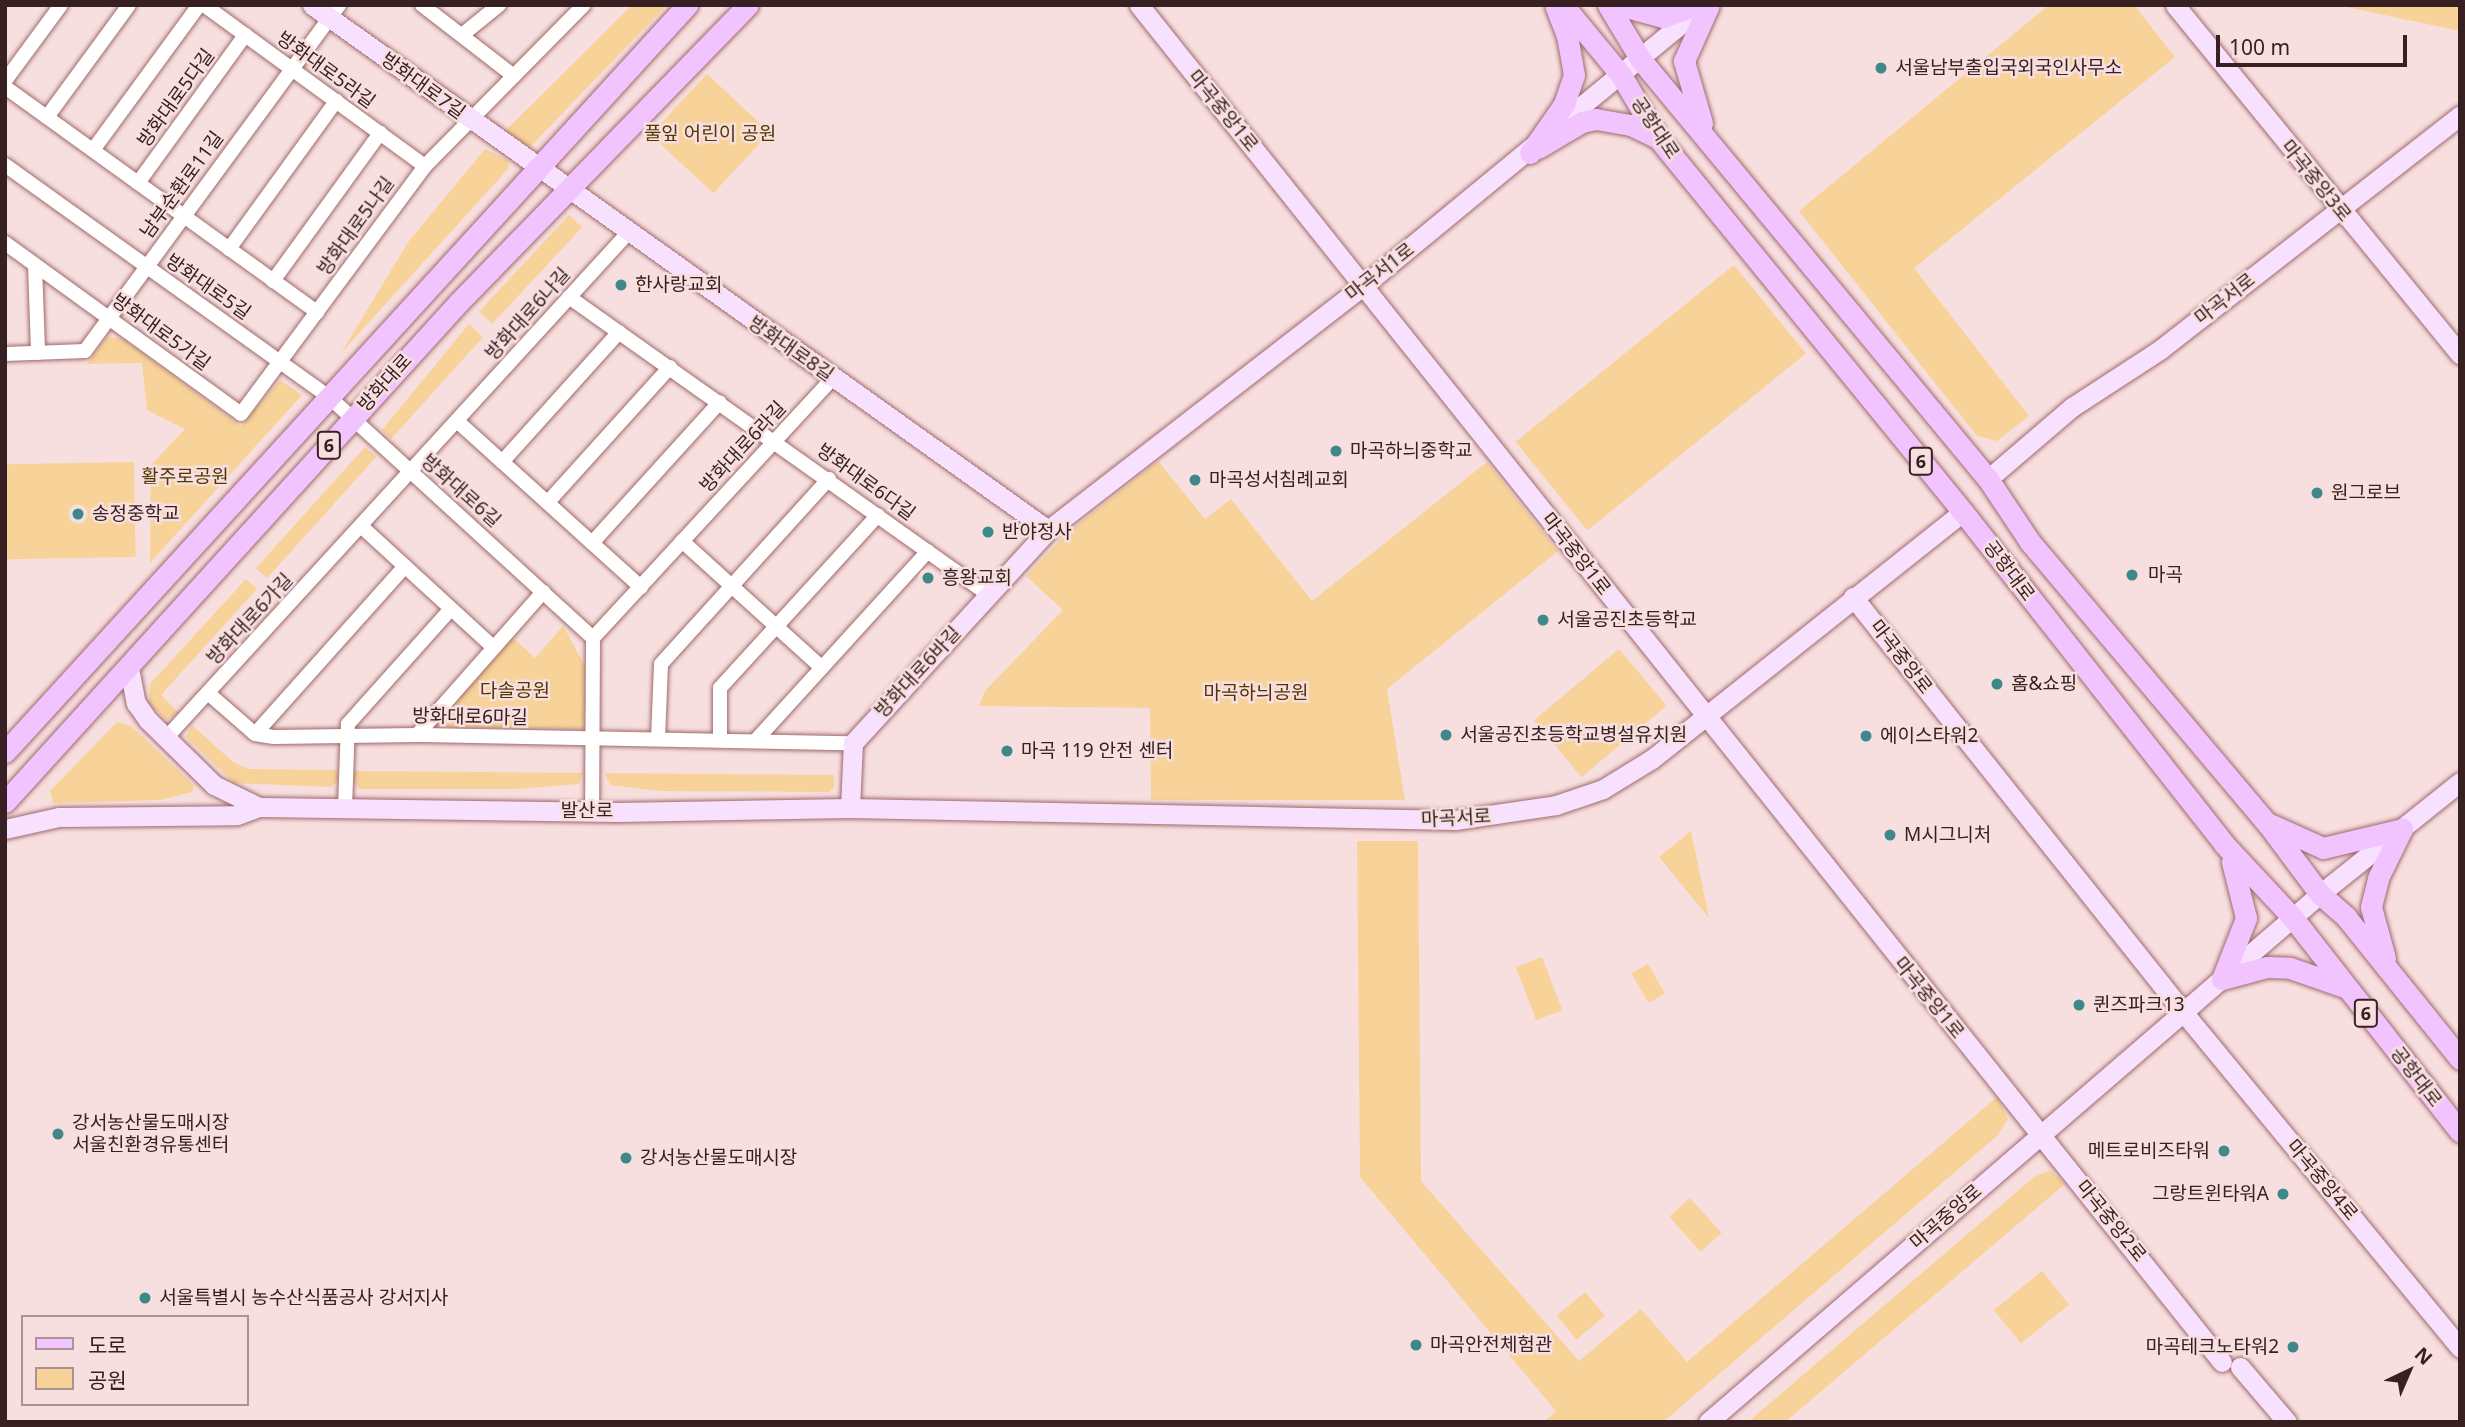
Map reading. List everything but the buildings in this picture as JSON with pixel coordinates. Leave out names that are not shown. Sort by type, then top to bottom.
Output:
[{"type":"main road","name":"방화대로","points":[[5,752],[535,167],[687,5]]},
{"type":"main road","name":"방화대로","points":[[5,802],[532,223],[748,5]]},
{"type":"main road","points":[[1530,153],[1564,104],[1574,75],[1567,36],[1555,5]]},
{"type":"main road","name":"공항대로","points":[[1563,5],[1621,75],[1658,138],[1963,512],[2224,844],[2293,918],[2460,1132]]},
{"type":"main road","name":"공항대로","points":[[1608,5],[1641,60],[1988,479],[2029,542],[2267,823],[2320,894],[2346,917],[2388,967],[2460,1059]]},
{"type":"main road","points":[[1619,5],[1663,17],[1696,5]]},
{"type":"main road","points":[[1706,5],[1684,61],[1685,75],[1707,138]]},
{"type":"main road","name":"6","points":[[1530,153],[1582,122],[1596,119],[1631,125],[1658,138]]},
{"type":"main road","points":[[2267,823],[2323,848],[2402,829]]},
{"type":"main road","points":[[2388,967],[2371,907],[2378,878],[2402,829]]},
{"type":"main road","points":[[2222,979],[2246,918],[2240,881],[2224,844]]},
{"type":"main road","points":[[2222,979],[2267,967],[2290,968],[2345,987]]},
{"type":"street","points":[[5,81],[61,5]]},
{"type":"street","points":[[47,117],[129,5]]},
{"type":"street","name":"방화대로5라길","points":[[201,5],[425,166]]},
{"type":"street","name":"방화대로5다길","points":[[93,150],[201,5]]},
{"type":"street","name":"방화대로7길","points":[[312,5],[334,11],[469,120],[535,167]]},
{"type":"street","points":[[422,5],[514,76]]},
{"type":"street","points":[[462,35],[499,5]]},
{"type":"street","name":"방화대로5나길","points":[[280,362],[425,166],[584,5]]},
{"type":"street","name":"마곡중앙1로","points":[[1139,5],[2041,1135]]},
{"type":"street","name":"마곡서1로","points":[[1048,530],[1530,153],[1706,5]]},
{"type":"street","name":"마곡중앙3로","points":[[2175,5],[2339,210],[2460,354]]},
{"type":"street","name":"남부순환로11길","points":[[5,354],[85,351],[334,11]]},
{"type":"street","name":"방화대로5다길","points":[[138,183],[245,35]]},
{"type":"street","points":[[5,87],[317,312]]},
{"type":"street","points":[[229,249],[336,101]]},
{"type":"street","name":"마곡서로","points":[[1988,479],[2072,407],[2161,349],[2460,115]]},
{"type":"street","points":[[273,281],[380,133]]},
{"type":"street","name":"방화대로5길","points":[[5,165],[328,396],[353,418]]},
{"type":"street","name":"방화대로8길","points":[[535,167],[1048,530]]},
{"type":"street","name":"방화대로6나길","points":[[411,471],[628,233]]},
{"type":"street","name":"방화대로5가길","points":[[5,243],[241,414],[280,362]]},
{"type":"street","points":[[35,265],[38,353]]},
{"type":"street","name":"방화대로6다길","points":[[569,297],[989,595]]},
{"type":"street","points":[[502,462],[620,332]]},
{"type":"street","points":[[548,502],[670,368]]},
{"type":"street","name":"방화대로6라길","points":[[593,638],[833,378]]},
{"type":"street","points":[[593,543],[720,402]]},
{"type":"street","name":"방화대로6길","points":[[353,418],[593,638]]},
{"type":"street","points":[[457,421],[640,587]]},
{"type":"street","name":"방화대로6가길","points":[[167,737],[411,471]]},
{"type":"street","points":[[658,739],[661,664],[829,479]]},
{"type":"street","name":"마곡서로","points":[[850,808],[1383,821],[1497,816],[1556,805],[1603,789],[1652,758],[1963,512]]},
{"type":"street","points":[[720,739],[720,688],[878,515]]},
{"type":"street","points":[[361,526],[494,648]]},
{"type":"street","name":"방화대로6바길","points":[[853,743],[1048,530]]},
{"type":"street","points":[[682,541],[821,667]]},
{"type":"street","points":[[757,739],[928,551]]},
{"type":"street","points":[[208,692],[255,734],[405,566]]},
{"type":"street","points":[[417,735],[543,592]]},
{"type":"street","name":"마곡중앙로","points":[[1853,597],[2184,1013]]},
{"type":"street","points":[[345,808],[348,724],[451,609]]},
{"type":"street","points":[[592,811],[593,638]]},
{"type":"street","name":"발산로","points":[[129,668],[136,703],[167,737],[214,785],[258,807]]},
{"type":"street","name":"방화대로6마길","points":[[255,734],[592,739]]},
{"type":"street","points":[[592,739],[757,739],[853,743],[850,808]]},
{"type":"street","name":"마곡중앙로","points":[[1708,1422],[2320,894],[2460,782]]},
{"type":"street","name":"발산로","points":[[5,829],[59,817],[237,815],[258,807],[592,811],[850,808]]},
{"type":"street","name":"마곡중앙4로","points":[[2184,1013],[2460,1348]]},
{"type":"street","name":"마곡중앙2로","points":[[2041,1135],[2178,1301],[2193,1310],[2272,1422]]},
{"type":"street","name":"마곡중앙2로","points":[[2231,1364],[2287,1422]]},
{"type":"green space","points":[[632,5],[667,5],[531,146],[522,147],[503,133]]},
{"type":"green space","points":[[2049,5],[2134,5],[2175,57],[1914,268],[2029,416],[1997,441],[1977,436],[1799,211]]},
{"type":"green space","points":[[2337,5],[2460,5],[2460,31]]},
{"type":"green space","name":"풀잎 어린이 공원","points":[[707,74],[770,133],[713,193],[650,135]]},
{"type":"green space","points":[[485,149],[509,161],[508,169],[341,353],[409,241]]},
{"type":"green space","points":[[569,215],[582,227],[492,324],[479,312]]},
{"type":"green space","points":[[1734,265],[1806,354],[1587,530],[1516,442]]},
{"type":"green space","points":[[469,324],[483,337],[391,439],[382,430]]},
{"type":"green space","name":"활주로공원","points":[[107,337],[123,339],[241,426],[280,380],[302,395],[150,563],[151,465],[185,429],[147,410],[142,363],[87,364]]},
{"type":"green space","points":[[365,447],[376,457],[267,578],[256,568]]},
{"type":"green space","name":"마곡하늬공원","points":[[1158,461],[1205,519],[1231,499],[1312,601],[1487,462],[1558,551],[1387,689],[1405,800],[1151,800],[1150,708],[979,706],[985,691],[1063,610],[1026,576],[1067,533]]},
{"type":"green space","points":[[134,462],[136,557],[7,559],[5,464]]},
{"type":"green space","points":[[246,579],[257,589],[161,695],[179,713],[166,720],[149,703],[150,684]]},
{"type":"green space","name":"다솔공원","points":[[563,626],[589,673],[584,729],[434,727],[512,637],[535,658]]},
{"type":"green space","points":[[1619,649],[1667,706],[1582,777],[1534,720]]},
{"type":"green space","points":[[117,722],[131,726],[194,785],[192,792],[160,800],[53,803],[50,791]]},
{"type":"green space","points":[[192,725],[233,762],[248,769],[338,770],[338,781],[331,787],[234,783],[186,737]]},
{"type":"green space","points":[[353,771],[583,773],[579,784],[516,789],[360,789],[353,782]]},
{"type":"green space","points":[[605,773],[834,775],[834,787],[829,792],[660,791],[610,785]]},
{"type":"green space","points":[[1691,831],[1709,918],[1659,857]]},
{"type":"green space","points":[[1357,841],[1418,841],[1421,1181],[1579,1361],[1641,1309],[1687,1362],[1997,1097],[2008,1119],[1997,1136],[1663,1422],[1544,1422],[1556,1411],[1360,1177]]},
{"type":"green space","points":[[1542,957],[1562,1010],[1536,1020],[1516,967]]},
{"type":"green space","points":[[1648,964],[1665,993],[1649,1003],[1632,974]]},
{"type":"green space","points":[[2050,1170],[2065,1184],[1785,1422],[1748,1422],[2034,1177]]},
{"type":"green space","points":[[1690,1198],[1721,1233],[1701,1252],[1669,1217]]},
{"type":"green space","points":[[2042,1271],[2069,1304],[2021,1343],[1994,1310]]},
{"type":"green space","points":[[1585,1292],[1605,1316],[1577,1340],[1557,1316]]},
{"type":"place","name":"서울남부출입국외국인사무소","points":[[1881,68]]},
{"type":"place","name":"한사랑교회","points":[[621,285]]},
{"type":"place","name":"마곡하늬중학교","points":[[1336,451]]},
{"type":"place","name":"마곡성서침례교회","points":[[1195,480]]},
{"type":"place","name":"원그로브","points":[[2317,493]]},
{"type":"place","name":"송정중학교","points":[[78,514]]},
{"type":"place","name":"반야정사","points":[[988,532]]},
{"type":"place","name":"마곡","points":[[2132,575]]},
{"type":"place","name":"흥왕교회","points":[[928,578]]},
{"type":"place","name":"서울공진초등학교","points":[[1543,620]]},
{"type":"place","name":"홈&쇼핑","points":[[1997,684]]},
{"type":"place","name":"서울공진초등학교병설유치원","points":[[1446,735]]},
{"type":"place","name":"에이스타워2","points":[[1866,736]]},
{"type":"place","name":"마곡 119 안전 센터","points":[[1007,751]]},
{"type":"place","name":"M시그니처","points":[[1890,835]]},
{"type":"place","name":"퀸즈파크13","points":[[2079,1005]]},
{"type":"place","name":"강서농산물도매시장 서울친환경유통센터","points":[[58,1134]]},
{"type":"place","name":"메트로비즈타워","points":[[2224,1151]]},
{"type":"place","name":"강서농산물도매시장","points":[[626,1158]]},
{"type":"place","name":"그랑트윈타워A","points":[[2283,1194]]},
{"type":"place","name":"서울특별시 농수산식품공사 강서지사","points":[[145,1298]]},
{"type":"place","name":"마곡안전체험관","points":[[1416,1345]]},
{"type":"place","name":"마곡테크노타워2","points":[[2293,1347]]}]
